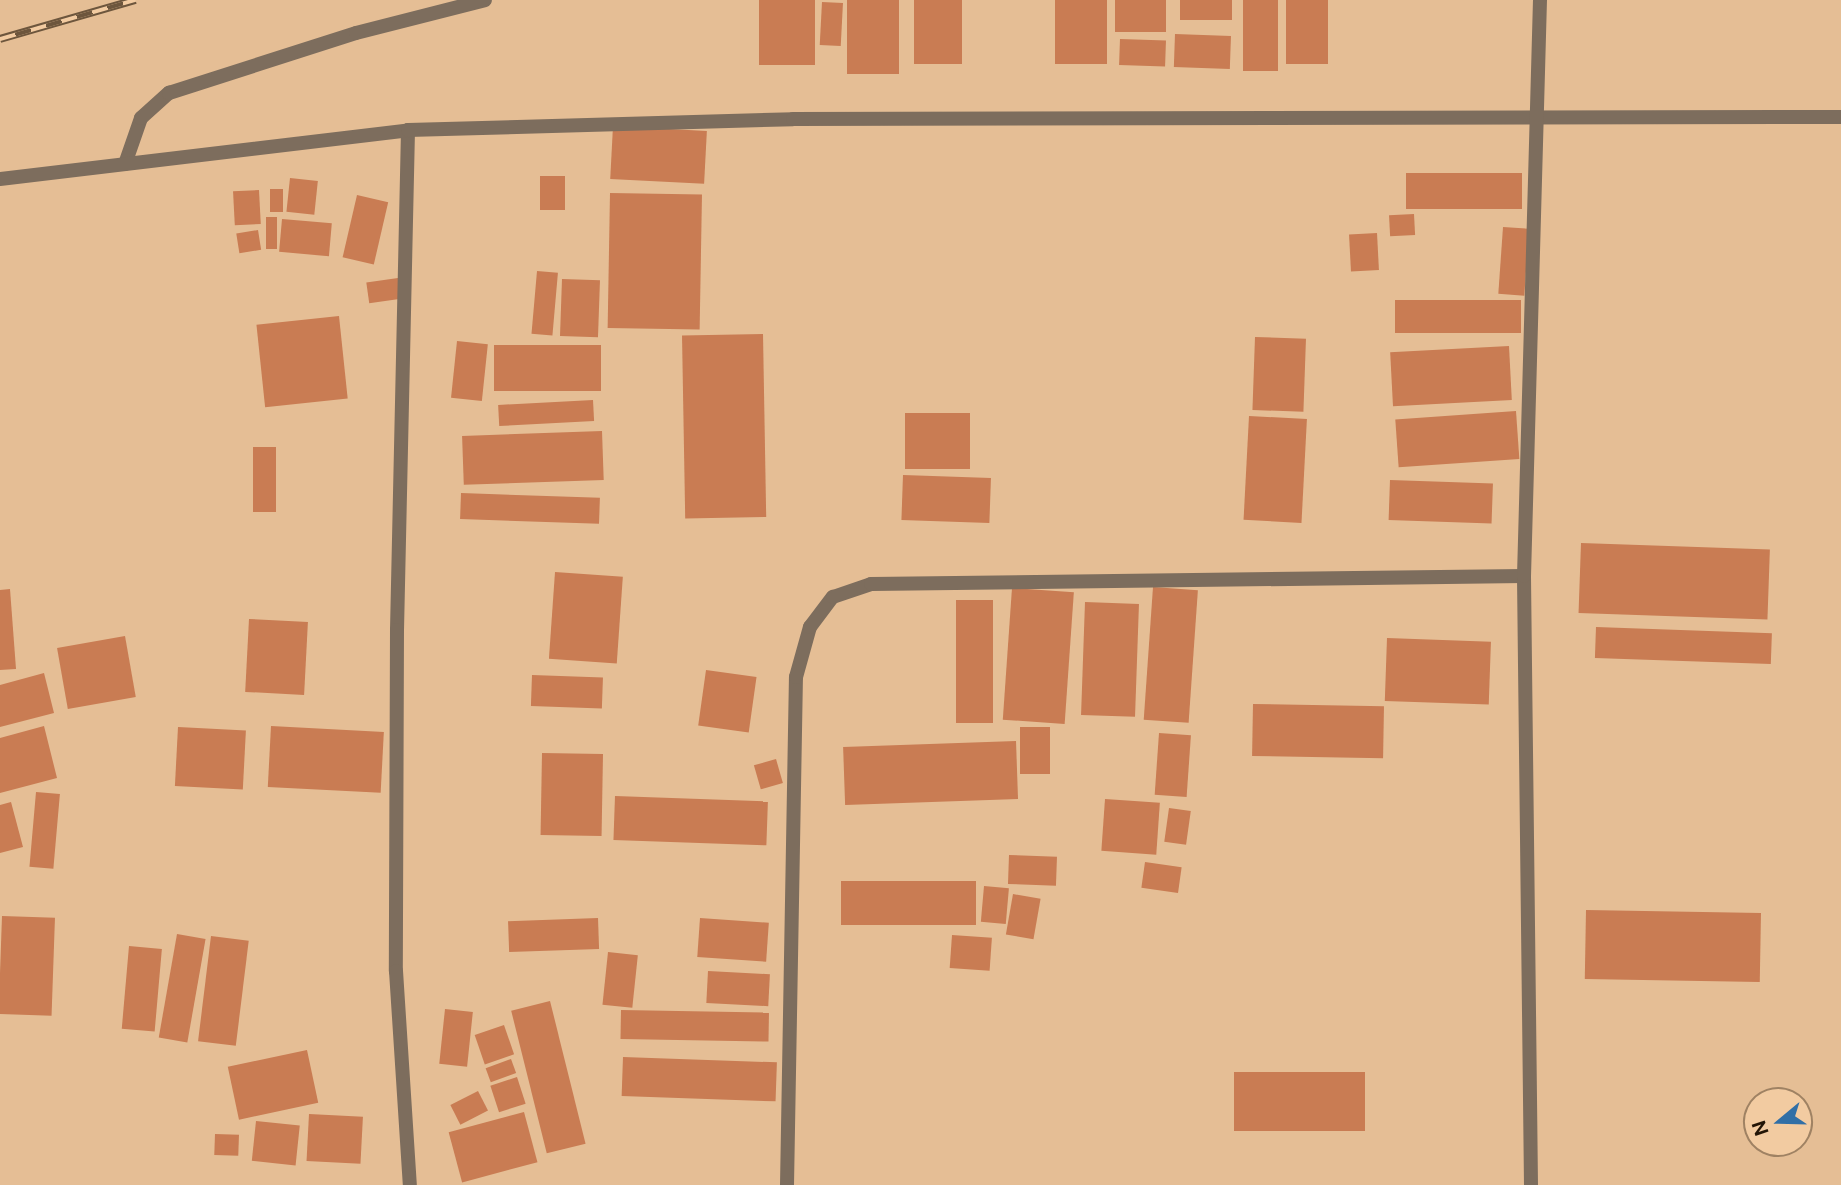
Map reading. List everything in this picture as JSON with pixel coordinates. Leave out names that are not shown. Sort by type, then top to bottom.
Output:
[{"type":"street","points":[[125,164],[141,118],[169,93],[356,33],[485,0]]},
{"type":"street","points":[[1531,1185],[1524,576],[1540,0]]},
{"type":"street","points":[[0,179],[408,130],[807,119],[1841,117]]},
{"type":"street","points":[[408,130],[397,630],[396,971],[410,1185]]},
{"type":"street","points":[[787,1185],[796,677],[810,627],[834,597],[871,584],[1524,576]]},
{"type":"building","points":[[759,0],[815,0],[815,65],[759,65]]},
{"type":"building","points":[[847,0],[899,0],[899,74],[847,74]]},
{"type":"building","points":[[914,0],[962,0],[962,64],[914,64]]},
{"type":"building","points":[[1055,0],[1107,0],[1107,64],[1055,64]]},
{"type":"building","points":[[1115,0],[1166,0],[1166,32],[1115,32]]},
{"type":"building","points":[[1180,0],[1232,0],[1232,20],[1180,20]]},
{"type":"building","points":[[1243,0],[1278,0],[1278,71],[1243,71]]},
{"type":"building","points":[[1286,0],[1328,0],[1328,64],[1286,64]]},
{"type":"building","points":[[822,2],[843,3],[841,46],[820,45]]},
{"type":"building","points":[[1175,34],[1231,36],[1230,69],[1174,67]]},
{"type":"building","points":[[1120,39],[1166,41],[1165,67],[1119,65]]},
{"type":"building","points":[[613,126],[707,131],[704,184],[610,179]]},
{"type":"building","points":[[1406,173],[1522,173],[1522,209],[1406,209]]},
{"type":"building","points":[[540,176],[565,176],[565,210],[540,210]]},
{"type":"building","points":[[290,178],[318,181],[314,215],[286,212]]},
{"type":"building","points":[[270,189],[283,189],[283,212],[270,212]]},
{"type":"building","points":[[259,190],[261,224],[235,225],[233,191]]},
{"type":"building","points":[[610,193],[702,195],[700,330],[608,328]]},
{"type":"building","points":[[357,195],[388,202],[374,265],[343,257]]},
{"type":"building","points":[[1414,214],[1415,235],[1390,236],[1389,215]]},
{"type":"building","points":[[266,217],[277,217],[277,249],[266,249]]},
{"type":"building","points":[[282,219],[332,223],[329,256],[279,252]]},
{"type":"building","points":[[1503,227],[1529,229],[1524,296],[1498,294]]},
{"type":"building","points":[[258,230],[261,250],[239,253],[236,233]]},
{"type":"building","points":[[1377,233],[1379,270],[1351,271],[1349,234]]},
{"type":"building","points":[[537,271],[558,273],[552,336],[532,334]]},
{"type":"building","points":[[398,278],[401,299],[369,303],[366,282]]},
{"type":"building","points":[[562,279],[600,280],[598,337],[560,336]]},
{"type":"building","points":[[1395,300],[1521,300],[1521,333],[1395,333]]},
{"type":"building","points":[[339,316],[348,399],[265,407],[256,325]]},
{"type":"building","points":[[763,334],[766,517],[685,518],[682,335]]},
{"type":"building","points":[[1255,337],[1306,339],[1303,412],[1252,410]]},
{"type":"building","points":[[457,341],[488,344],[482,401],[451,398]]},
{"type":"building","points":[[494,345],[601,345],[601,391],[494,391]]},
{"type":"building","points":[[1509,346],[1512,400],[1393,406],[1390,352]]},
{"type":"building","points":[[593,400],[594,421],[499,426],[498,405]]},
{"type":"building","points":[[1516,411],[1519,459],[1399,467],[1395,419]]},
{"type":"building","points":[[905,413],[970,413],[970,469],[905,469]]},
{"type":"building","points":[[1249,416],[1307,419],[1301,523],[1244,520]]},
{"type":"building","points":[[602,431],[604,480],[464,485],[462,436]]},
{"type":"building","points":[[253,447],[276,447],[276,512],[253,512]]},
{"type":"building","points":[[903,475],[991,478],[989,523],[901,520]]},
{"type":"building","points":[[1390,480],[1493,484],[1492,524],[1389,520]]},
{"type":"building","points":[[461,493],[600,498],[599,524],[460,519]]},
{"type":"building","points":[[1581,543],[1770,550],[1767,620],[1579,613]]},
{"type":"building","points":[[555,572],[623,577],[617,664],[549,659]]},
{"type":"building","points":[[1153,587],[1198,590],[1189,723],[1144,720]]},
{"type":"building","points":[[1012,588],[1074,592],[1065,724],[1003,720]]},
{"type":"building","points":[[10,589],[16,669],[0,670],[0,590]]},
{"type":"building","points":[[956,600],[993,600],[993,723],[956,723]]},
{"type":"building","points":[[1085,602],[1139,604],[1135,717],[1081,715]]},
{"type":"building","points":[[249,619],[308,622],[304,695],[245,692]]},
{"type":"building","points":[[1596,627],[1772,633],[1771,664],[1595,658]]},
{"type":"building","points":[[125,636],[136,697],[68,709],[57,648]]},
{"type":"building","points":[[1387,638],[1491,642],[1489,705],[1385,701]]},
{"type":"building","points":[[706,670],[757,677],[749,733],[698,725]]},
{"type":"building","points":[[44,673],[54,713],[0,727],[0,685]]},
{"type":"building","points":[[532,675],[603,677],[602,708],[531,706]]},
{"type":"building","points":[[1253,704],[1384,706],[1383,758],[1252,756]]},
{"type":"building","points":[[44,726],[57,778],[0,793],[0,738]]},
{"type":"building","points":[[271,726],[384,732],[381,793],[268,787]]},
{"type":"building","points":[[178,727],[246,731],[243,789],[175,786]]},
{"type":"building","points":[[1020,727],[1050,727],[1050,774],[1020,774]]},
{"type":"building","points":[[1159,733],[1191,735],[1187,797],[1155,795]]},
{"type":"building","points":[[1016,741],[1018,799],[845,805],[843,747]]},
{"type":"building","points":[[542,753],[603,754],[602,836],[541,835]]},
{"type":"building","points":[[776,759],[783,783],[761,789],[754,765]]},
{"type":"building","points":[[36,792],[60,794],[53,869],[29,867]]},
{"type":"building","points":[[615,796],[768,801],[766,845],[613,840]]},
{"type":"building","points":[[1105,799],[1160,803],[1156,855],[1101,851]]},
{"type":"building","points":[[11,802],[23,847],[0,853],[0,805]]},
{"type":"building","points":[[1169,808],[1191,811],[1186,845],[1164,842]]},
{"type":"building","points":[[1009,855],[1057,857],[1056,886],[1008,884]]},
{"type":"building","points":[[1145,862],[1182,867],[1178,893],[1141,888]]},
{"type":"building","points":[[841,881],[976,881],[976,925],[841,925]]},
{"type":"building","points":[[984,886],[1009,888],[1006,924],[981,922]]},
{"type":"building","points":[[1013,894],[1041,899],[1033,939],[1006,934]]},
{"type":"building","points":[[1586,910],[1761,913],[1760,982],[1585,979]]},
{"type":"building","points":[[2,916],[55,918],[52,1016],[0,1014]]},
{"type":"building","points":[[598,918],[599,949],[509,952],[508,921]]},
{"type":"building","points":[[700,918],[769,923],[766,962],[697,957]]},
{"type":"building","points":[[177,934],[206,939],[187,1042],[159,1037]]},
{"type":"building","points":[[952,935],[992,938],[990,971],[950,968]]},
{"type":"building","points":[[211,936],[249,941],[236,1046],[198,1041]]},
{"type":"building","points":[[129,946],[162,949],[155,1032],[122,1029]]},
{"type":"building","points":[[608,952],[638,955],[632,1008],[602,1005]]},
{"type":"building","points":[[708,971],[770,974],[768,1006],[706,1003]]},
{"type":"building","points":[[550,1001],[586,1144],[547,1153],[511,1011]]},
{"type":"building","points":[[445,1009],[473,1012],[467,1067],[439,1064]]},
{"type":"building","points":[[621,1010],[769,1013],[768,1042],[620,1039]]},
{"type":"building","points":[[504,1025],[514,1054],[485,1064],[475,1035]]},
{"type":"building","points":[[307,1050],[318,1103],[239,1120],[228,1067]]},
{"type":"building","points":[[623,1057],[777,1062],[776,1101],[622,1096]]},
{"type":"building","points":[[511,1059],[516,1073],[491,1082],[486,1068]]},
{"type":"building","points":[[1234,1072],[1365,1072],[1365,1131],[1234,1131]]},
{"type":"building","points":[[517,1077],[526,1104],[499,1112],[490,1086]]},
{"type":"building","points":[[478,1091],[488,1111],[460,1125],[450,1105]]},
{"type":"building","points":[[524,1112],[537,1162],[462,1182],[449,1132]]},
{"type":"building","points":[[309,1114],[363,1117],[360,1164],[307,1161]]},
{"type":"building","points":[[256,1121],[300,1126],[296,1165],[252,1161]]},
{"type":"building","points":[[215,1134],[239,1135],[238,1156],[214,1155]]},
{"type":"railway","points":[[0,39],[135,0]]}]
